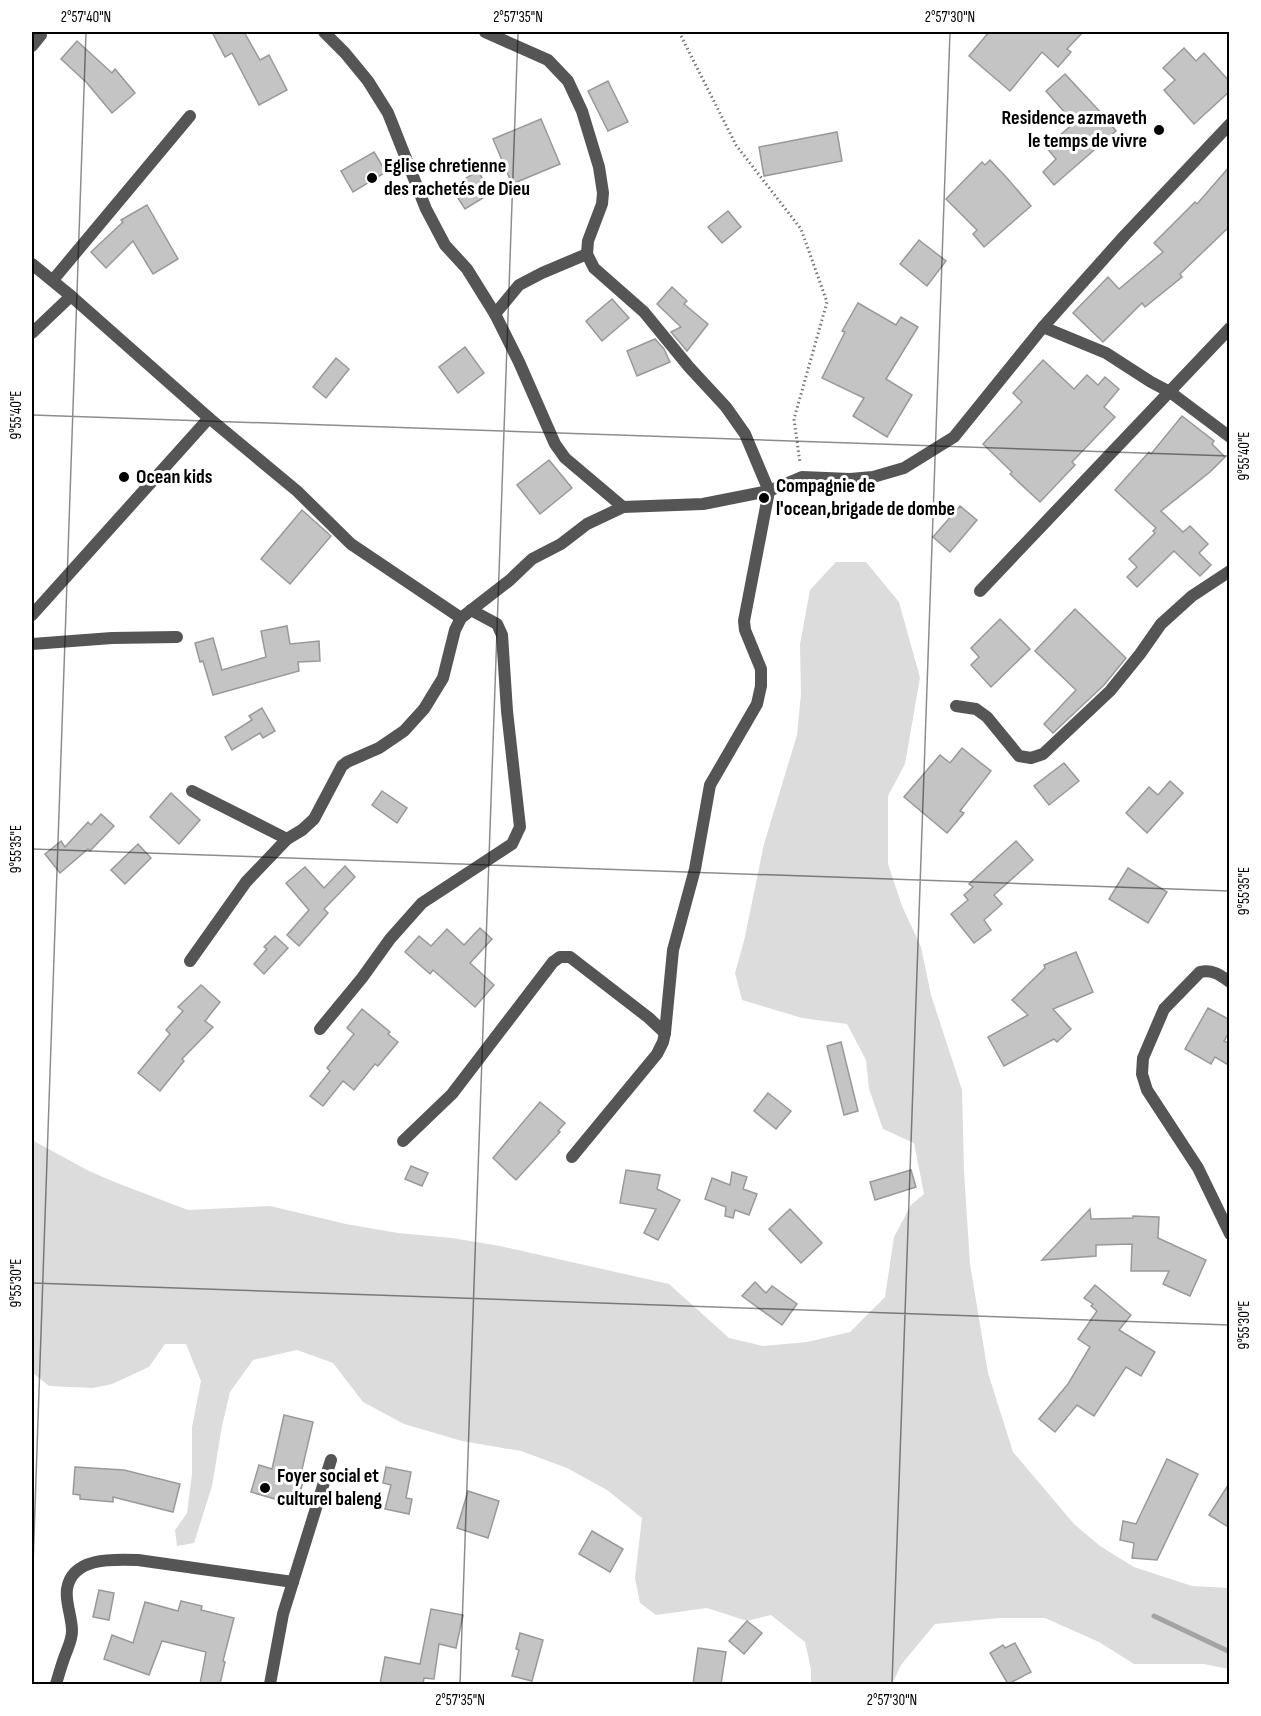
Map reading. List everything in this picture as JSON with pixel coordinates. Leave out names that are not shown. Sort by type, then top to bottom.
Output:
[{"type":"street","points":[[324,32],[368,81],[383,105],[402,145],[426,209],[445,244],[467,269],[495,314],[555,444],[564,458],[623,507]]},
{"type":"street","points":[[485,32],[548,60],[568,81],[582,111],[599,167],[603,193],[602,204],[588,241],[587,254],[594,268],[644,312],[689,367],[726,407],[745,435],[769,491],[744,621],[745,630],[760,669],[761,686],[757,704],[710,785],[695,869],[673,950],[665,1033],[657,1054],[572,1157]]},
{"type":"street","points":[[32,46],[41,35]]},
{"type":"street","points":[[52,280],[190,116]]},
{"type":"street","points":[[190,961],[246,882],[286,839],[302,830],[314,819],[342,766],[379,748],[404,731],[424,709],[443,678],[455,630],[466,614],[510,580],[532,559],[561,544],[587,524],[623,507],[703,504],[769,491],[802,477],[850,479],[873,477],[904,468],[954,437],[1043,327],[1125,235],[1230,124]]},
{"type":"street","points":[[495,314],[519,285],[587,254]]},
{"type":"street","points":[[32,264],[209,418],[297,491],[351,544],[466,614],[497,624],[502,635],[507,711],[520,827],[512,844],[422,903],[390,939],[362,978],[320,1029]]},
{"type":"street","points":[[32,333],[71,296]]},
{"type":"street","points":[[1043,327],[1106,353],[1170,392],[1230,437]]},
{"type":"street","points":[[980,591],[1230,328]]},
{"type":"street","points":[[32,615],[209,418]]},
{"type":"street","points":[[956,706],[976,709],[987,717],[1019,756],[1031,758],[1043,754],[1110,690],[1161,624],[1192,596],[1230,571]]},
{"type":"street","points":[[32,644],[177,637]]},
{"type":"street","points":[[192,791],[286,839]]},
{"type":"street","points":[[403,1141],[452,1094],[552,962],[560,957],[570,957],[665,1033]]},
{"type":"street","points":[[1230,981],[1207,970],[1200,972],[1164,1009],[1143,1059],[1142,1074],[1147,1090],[1198,1168],[1230,1234]]},
{"type":"street","points":[[270,1684],[283,1614],[331,1460]]},
{"type":"street","points":[[56,1684],[71,1643],[72,1632],[66,1590],[71,1576],[81,1566],[113,1559],[138,1560],[293,1582]]},
{"type":"path","points":[[679,32],[736,145],[801,229],[826,302],[794,419],[802,477]]},
{"type":"shaded area","points":[[836,562],[866,562],[899,602],[920,678],[905,764],[888,796],[888,864],[902,906],[921,947],[931,995],[962,1090],[970,1264],[988,1373],[1013,1452],[1074,1524],[1100,1546],[1134,1567],[1192,1586],[1229,1588],[1229,1669],[1204,1664],[1134,1664],[1099,1642],[1045,1618],[1000,1618],[935,1624],[901,1665],[892,1684],[811,1684],[811,1669],[805,1642],[771,1615],[747,1621],[707,1608],[656,1615],[640,1603],[635,1578],[642,1518],[607,1490],[567,1468],[521,1451],[462,1441],[404,1424],[363,1402],[333,1363],[297,1350],[253,1360],[230,1392],[212,1486],[194,1543],[177,1546],[175,1530],[187,1513],[192,1474],[192,1427],[201,1381],[186,1344],[165,1344],[149,1367],[112,1384],[93,1388],[49,1386],[32,1372],[32,1140],[89,1171],[188,1210],[270,1206],[346,1224],[500,1246],[669,1284],[729,1338],[763,1346],[807,1342],[850,1332],[885,1297],[894,1237],[911,1205],[924,1194],[914,1143],[883,1129],[869,1089],[866,1060],[847,1024],[802,1018],[742,1000],[735,973],[764,844],[797,735],[801,694],[800,644],[810,590]]},
{"type":"building","points":[[212,32],[244,32],[260,60],[269,55],[287,90],[259,105],[232,53],[225,57]]},
{"type":"building","points":[[989,32],[1083,32],[1067,49],[1071,52],[1058,67],[1042,52],[1010,91],[969,56]]},
{"type":"building","points":[[77,41],[112,73],[115,69],[135,93],[112,113],[87,83],[61,59]]},
{"type":"building","points":[[1184,48],[1196,61],[1204,53],[1230,82],[1230,91],[1194,124],[1164,90],[1175,80],[1163,68]]},
{"type":"building","points":[[1065,74],[1116,131],[1054,185],[1043,172],[1056,159],[1046,147],[1074,123],[1046,91]]},
{"type":"building","points":[[608,81],[628,122],[608,131],[588,91]]},
{"type":"building","points":[[541,119],[560,164],[512,184],[493,139]]},
{"type":"building","points":[[837,132],[842,161],[764,176],[759,147]]},
{"type":"building","points":[[374,152],[386,172],[353,192],[341,171]]},
{"type":"building","points":[[990,160],[1031,206],[984,247],[973,234],[977,230],[946,199],[982,162],[985,165]]},
{"type":"building","points":[[1230,166],[1230,226],[1180,274],[1182,277],[1145,307],[1142,303],[1103,342],[1073,313],[1108,277],[1119,289],[1163,252],[1154,243],[1195,202],[1197,204]]},
{"type":"building","points":[[478,171],[491,193],[465,209],[451,187]]},
{"type":"building","points":[[147,205],[178,259],[153,274],[133,241],[106,268],[91,252],[123,222],[121,220]]},
{"type":"building","points":[[728,211],[741,227],[722,243],[708,227]]},
{"type":"building","points":[[919,240],[946,261],[927,286],[900,264]]},
{"type":"building","points":[[672,287],[687,301],[684,304],[708,324],[687,351],[671,332],[681,327],[657,304]]},
{"type":"building","points":[[612,299],[629,318],[602,341],[586,321]]},
{"type":"building","points":[[858,303],[896,325],[901,317],[918,327],[886,379],[912,395],[887,437],[853,416],[864,398],[822,378],[845,332],[842,331]]},
{"type":"building","points":[[655,339],[664,349],[670,362],[637,376],[627,351]]},
{"type":"building","points":[[465,347],[484,373],[458,393],[439,367]]},
{"type":"building","points":[[336,358],[349,369],[326,398],[313,387]]},
{"type":"building","points":[[1043,360],[1074,389],[1087,375],[1098,385],[1105,377],[1119,389],[1104,407],[1115,417],[1072,462],[1075,465],[1040,502],[983,444],[1022,402],[1013,393]]},
{"type":"building","points":[[1182,416],[1214,441],[1212,444],[1225,457],[1161,511],[1183,532],[1190,526],[1208,544],[1199,553],[1211,565],[1200,576],[1174,551],[1137,587],[1127,577],[1137,567],[1129,559],[1155,533],[1153,531],[1156,528],[1115,490],[1149,452],[1151,454]]},
{"type":"building","points":[[549,460],[572,488],[540,514],[517,485]]},
{"type":"building","points":[[960,506],[977,520],[950,552],[933,537]]},
{"type":"building","points":[[302,510],[331,536],[290,584],[261,559]]},
{"type":"building","points":[[1075,609],[1126,658],[1104,685],[1053,733],[1044,724],[1076,690],[1035,651]]},
{"type":"building","points":[[1000,619],[1030,649],[991,687],[971,665],[979,657],[971,648]]},
{"type":"building","points":[[287,626],[290,644],[319,641],[320,661],[298,662],[299,671],[213,695],[195,643],[213,638],[222,670],[266,657],[261,631]]},
{"type":"building","points":[[262,708],[275,731],[263,738],[260,733],[232,750],[225,737],[252,720],[249,716]]},
{"type":"building","points":[[962,748],[991,771],[960,811],[964,813],[947,833],[904,797],[940,755],[950,763]]},
{"type":"building","points":[[1064,763],[1079,781],[1049,805],[1034,786]]},
{"type":"building","points":[[1170,781],[1183,793],[1147,833],[1126,813],[1149,787],[1158,795]]},
{"type":"building","points":[[382,791],[407,808],[397,823],[372,805]]},
{"type":"building","points":[[171,793],[200,820],[179,844],[150,817]]},
{"type":"building","points":[[101,814],[114,826],[90,851],[88,849],[60,873],[45,854],[61,841],[65,847],[88,822],[91,825]]},
{"type":"building","points":[[1016,841],[1033,860],[994,895],[1002,904],[984,920],[991,930],[974,943],[951,914],[968,900],[964,895],[973,887],[969,884]]},
{"type":"building","points":[[138,844],[151,858],[125,884],[111,870]]},
{"type":"building","points":[[345,866],[355,877],[324,909],[328,913],[299,946],[287,935],[309,910],[286,883],[305,867],[324,888]]},
{"type":"building","points":[[1128,868],[1167,892],[1148,923],[1109,899]]},
{"type":"building","points":[[480,928],[492,939],[470,963],[494,985],[475,1007],[433,970],[430,974],[405,952],[419,936],[431,946],[447,929],[464,945]]},
{"type":"building","points":[[275,936],[288,948],[264,974],[254,964],[267,949],[264,947]]},
{"type":"building","points":[[1076,952],[1093,992],[1053,1009],[1071,1029],[1057,1042],[1054,1039],[1004,1066],[988,1037],[1028,1015],[1012,1000],[1045,968],[1044,965]]},
{"type":"building","points":[[201,985],[220,1002],[205,1021],[213,1027],[182,1059],[184,1061],[160,1091],[138,1073],[170,1034],[166,1030],[183,1011],[178,1007]]},
{"type":"building","points":[[1208,1008],[1230,1020],[1230,1031],[1224,1041],[1230,1044],[1230,1066],[1215,1057],[1211,1064],[1185,1049]]},
{"type":"building","points":[[362,1009],[390,1032],[388,1034],[398,1042],[378,1066],[375,1064],[354,1090],[343,1081],[323,1106],[310,1096],[330,1071],[327,1068],[354,1034],[347,1028]]},
{"type":"building","points":[[841,1042],[858,1111],[844,1115],[827,1046]]},
{"type":"building","points":[[768,1093],[791,1111],[776,1129],[754,1111]]},
{"type":"building","points":[[540,1102],[565,1123],[558,1131],[560,1132],[516,1180],[493,1158]]},
{"type":"building","points":[[411,1166],[428,1173],[422,1186],[405,1179]]},
{"type":"building","points":[[626,1170],[660,1175],[657,1189],[680,1200],[658,1240],[644,1233],[656,1209],[620,1203]]},
{"type":"building","points":[[911,1170],[916,1187],[875,1200],[870,1182]]},
{"type":"building","points":[[732,1172],[747,1177],[743,1189],[757,1194],[749,1215],[735,1210],[733,1218],[725,1216],[726,1207],[705,1199],[712,1178],[730,1185]]},
{"type":"building","points":[[790,1209],[822,1243],[801,1263],[769,1229]]},
{"type":"building","points":[[1090,1209],[1091,1219],[1159,1217],[1158,1238],[1206,1260],[1190,1296],[1163,1284],[1169,1271],[1131,1271],[1132,1244],[1096,1245],[1096,1256],[1042,1260]]},
{"type":"building","points":[[755,1282],[766,1293],[772,1286],[797,1304],[782,1325],[742,1296]]},
{"type":"building","points":[[1095,1285],[1131,1315],[1119,1330],[1155,1352],[1141,1376],[1126,1367],[1094,1416],[1077,1405],[1055,1432],[1039,1419],[1068,1384],[1090,1347],[1078,1339],[1097,1311],[1091,1306],[1093,1304],[1084,1298]]},
{"type":"building","points":[[284,1415],[313,1422],[300,1478],[304,1479],[296,1505],[251,1492],[259,1465],[272,1469]]},
{"type":"building","points":[[1167,1459],[1198,1474],[1157,1560],[1132,1558],[1134,1543],[1120,1540],[1123,1521],[1136,1524]]},
{"type":"building","points":[[75,1467],[124,1470],[180,1484],[173,1512],[113,1497],[113,1502],[80,1499],[80,1495],[73,1494]]},
{"type":"building","points":[[386,1467],[411,1472],[406,1498],[412,1499],[409,1514],[385,1509],[391,1485],[383,1483]]},
{"type":"building","points":[[1230,1482],[1230,1528],[1209,1515]]},
{"type":"building","points":[[468,1491],[499,1501],[488,1538],[457,1528]]},
{"type":"building","points":[[592,1531],[623,1549],[610,1572],[579,1554]]},
{"type":"building","points":[[99,1590],[114,1593],[109,1620],[93,1617]]},
{"type":"building","points":[[181,1601],[202,1606],[201,1610],[234,1618],[223,1661],[225,1662],[220,1684],[200,1684],[206,1652],[162,1641],[149,1675],[104,1659],[112,1635],[133,1643],[145,1602],[178,1611]]},
{"type":"building","points":[[431,1609],[463,1615],[456,1648],[439,1644],[434,1679],[424,1678],[423,1684],[380,1684],[385,1657],[420,1664]]},
{"type":"building","points":[[747,1621],[762,1633],[744,1654],[729,1641]]},
{"type":"building","points":[[520,1633],[543,1640],[532,1681],[512,1676],[519,1650],[516,1649]]},
{"type":"building","points":[[1015,1643],[1031,1672],[1008,1684],[990,1653],[1003,1645],[1005,1648]]},
{"type":"building","points":[[698,1648],[726,1652],[721,1684],[693,1684]]},
{"type":"waterway","points":[[1154,1616],[1230,1652]]},
{"type":"place","name":"Residence azmaveth le temps de vivre","points":[[1159,130]]},
{"type":"place","name":"Eglise chretienne des rachetés de Dieu","points":[[372,178]]},
{"type":"place","name":"Ocean kids","points":[[124,477]]},
{"type":"place","name":"Compagnie de l'ocean,brigade de dombe","points":[[764,498]]},
{"type":"place","name":"Foyer social et culturel baleng","points":[[265,1488]]}]
